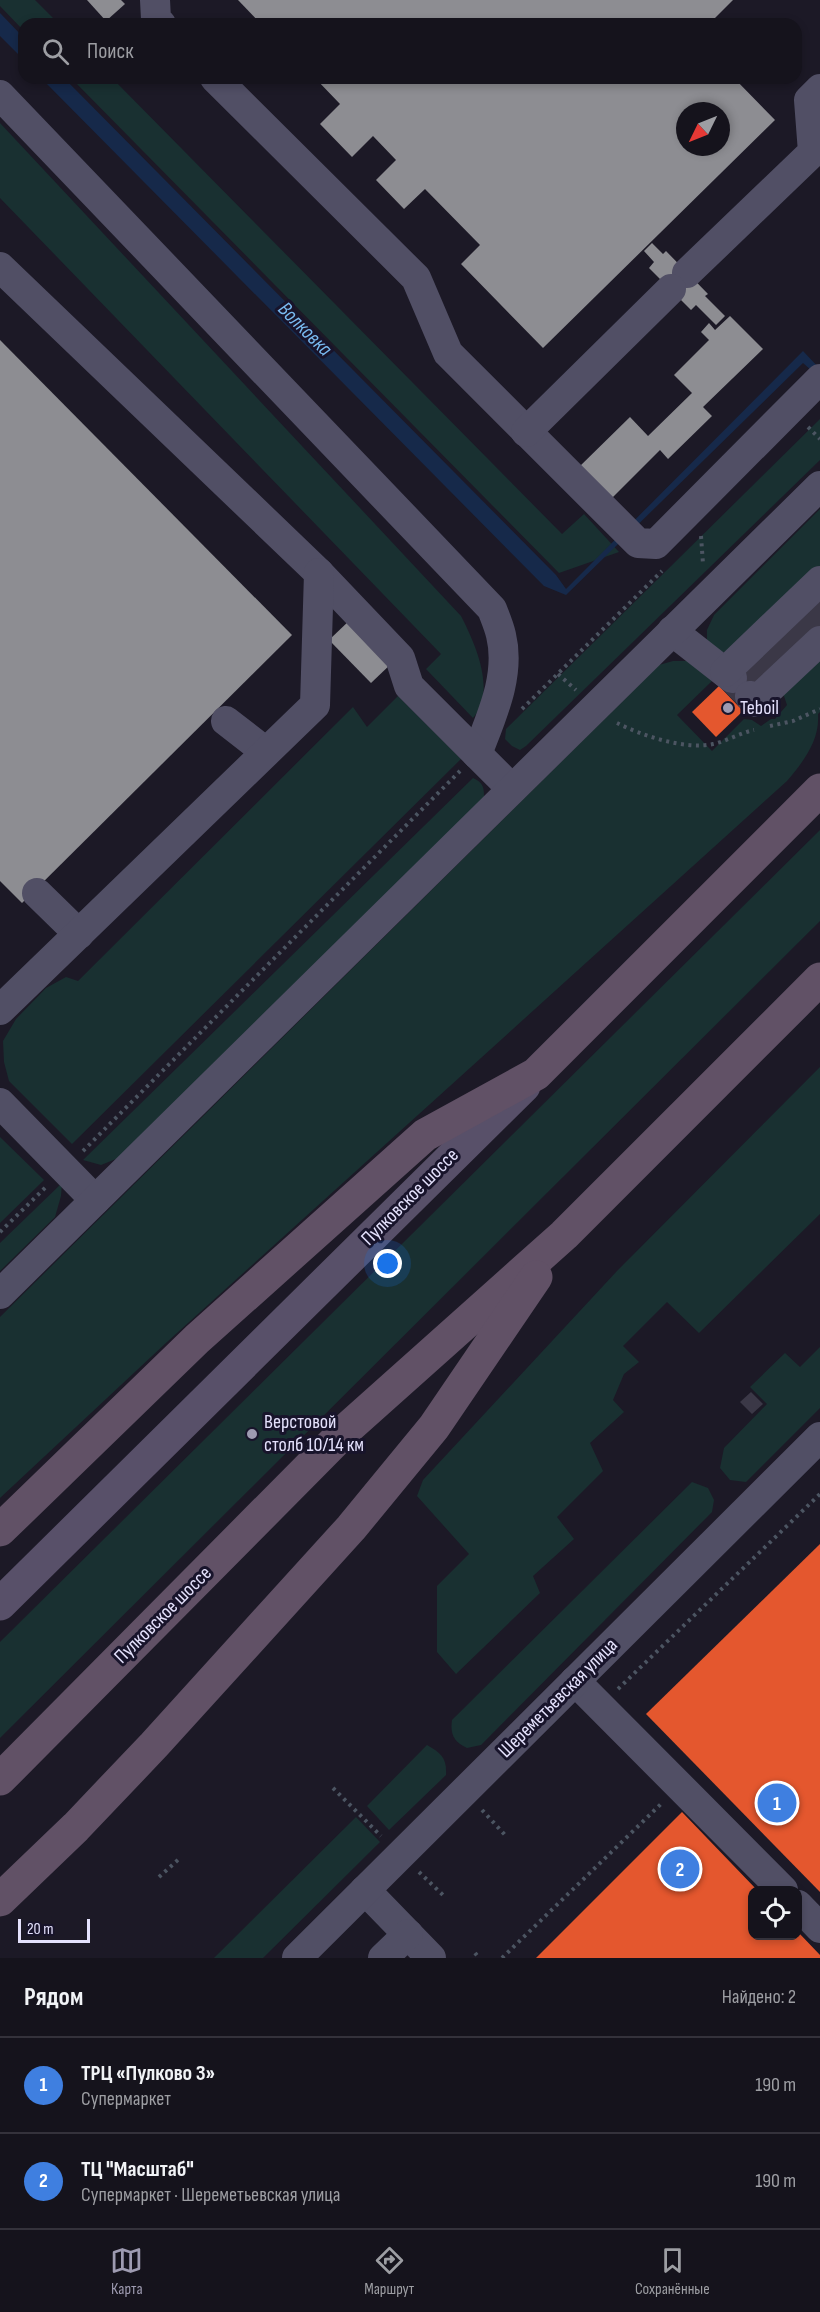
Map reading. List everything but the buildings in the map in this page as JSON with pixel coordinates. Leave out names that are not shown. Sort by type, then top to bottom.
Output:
[{"type":"highway","name":"Пулковское шоссе","points":[[536,1074],[820,790]]},
{"type":"highway","name":"Пулковское шоссе","points":[[0,1779],[350,1426],[564,1235],[820,979]]},
{"type":"highway","points":[[0,1530],[197,1339],[425,1135],[536,1074]]},
{"type":"highway","points":[[0,1900],[76,1827],[154,1745],[351,1528],[434,1427],[564,1235]]},
{"type":"main road","name":"Пулковское шоссе","points":[[0,1604],[536,1074]]},
{"type":"street","points":[[155,0],[156,18]]},
{"type":"street","points":[[221,84],[416,278],[448,353],[638,543],[656,543],[820,379]]},
{"type":"street","points":[[526,432],[813,152],[809,100],[820,89]]},
{"type":"street","points":[[0,95],[492,609],[502,637],[502,665],[498,700],[477,754]]},
{"type":"street","points":[[0,267],[319,573],[400,658],[409,686],[512,789]]},
{"type":"street","points":[[0,1294],[820,486]]},
{"type":"street","points":[[0,1010],[315,705],[319,573]]},
{"type":"street","points":[[736,682],[820,581]]},
{"type":"street","points":[[672,632],[736,682],[754,702],[820,641]]},
{"type":"street","points":[[226,721],[266,752]]},
{"type":"street","points":[[37,893],[79,934]]},
{"type":"street","points":[[0,1103],[95,1200]]},
{"type":"street","name":"Шереметьевская улица","points":[[297,1958],[820,1437]]},
{"type":"street","points":[[575,1681],[779,1886]]},
{"type":"street","points":[[365,1890],[431,1958]]},
{"type":"street","points":[[802,1909],[820,1928]]},
{"type":"street","points":[[383,1958],[408,1934]]},
{"type":"path","points":[[799,435],[814,420]]},
{"type":"path","points":[[807,426],[820,439]]},
{"type":"path","points":[[692,542],[701,533],[706,598]]},
{"type":"path","points":[[517,714],[667,567]]},
{"type":"path","points":[[558,674],[611,720],[657,739],[682,744],[713,744],[746,731],[793,720],[820,709]]},
{"type":"path","points":[[0,1232],[477,754]]},
{"type":"path","points":[[601,1707],[820,1494]]},
{"type":"path","points":[[502,1958],[680,1786]]},
{"type":"path","points":[[333,1788],[387,1842]]},
{"type":"path","points":[[464,1791],[506,1836]]},
{"type":"path","points":[[159,1877],[180,1858]]},
{"type":"path","points":[[475,1953],[479,1958]]},
{"type":"green space","points":[[0,0],[35,0],[53,18],[18,18],[18,25],[0,6]]},
{"type":"green space","points":[[77,84],[118,84],[562,534],[584,514],[619,552],[559,573]]},
{"type":"green space","points":[[0,123],[461,616],[477,653],[483,681],[480,707],[473,718],[426,669],[441,654],[0,198]]},
{"type":"green space","points":[[820,419],[820,460],[526,746],[520,750],[512,746],[505,739],[506,729]]},
{"type":"green space","points":[[820,509],[820,569],[727,652],[719,652],[707,640],[707,630],[714,615]]},
{"type":"green space","points":[[820,644],[820,712],[816,733],[804,759],[787,781],[167,1342],[0,1498],[0,1317],[659,665],[673,661],[688,661],[712,681],[677,715],[712,751],[744,719],[752,720],[761,726],[775,719],[787,705],[783,693]]},
{"type":"green space","points":[[398,696],[461,759],[72,1144],[9,1081],[4,1062],[3,1041],[16,1019],[46,988],[66,977],[78,981],[353,707],[367,727]]},
{"type":"green space","points":[[473,778],[482,785],[484,801],[121,1157],[101,1165],[83,1160]]},
{"type":"green space","points":[[820,830],[820,921],[0,1738],[0,1642]]},
{"type":"green space","points":[[820,1067],[820,1214],[699,1333],[667,1302],[623,1346],[639,1362],[624,1374],[613,1400],[624,1412],[590,1443],[603,1471],[557,1517],[574,1539],[533,1576],[540,1593],[456,1674],[437,1652],[437,1586],[469,1554],[417,1496],[423,1480],[617,1271]]},
{"type":"green space","points":[[0,1137],[44,1180],[0,1223]]},
{"type":"green space","points":[[62,1183],[55,1217],[0,1271],[0,1243]]},
{"type":"green space","points":[[820,1347],[820,1408],[746,1482],[730,1480],[720,1468],[724,1448],[767,1404],[750,1387],[785,1353],[800,1367]]},
{"type":"green space","points":[[692,1482],[708,1488],[714,1500],[712,1512],[481,1745],[467,1748],[459,1743],[452,1734],[452,1720]]},
{"type":"green space","points":[[427,1745],[442,1757],[446,1775],[389,1830],[367,1806]]},
{"type":"green space","points":[[356,1817],[380,1842],[263,1958],[214,1958]]},
{"type":"water","points":[[0,13],[18,32],[18,54],[0,36]]},
{"type":"water","name":"Волковка","points":[[47,84],[70,84],[556,575],[566,589],[803,351],[820,369],[820,378],[803,363],[566,595],[544,586]]},
{"type":"place","name":"Teboil","points":[[728,708]]},
{"type":"place","name":"Верстовой столб 10/14 км","points":[[252,1434]]},
{"type":"place","name":"ТРЦ «Пулково 3»","points":[[777,1803]]},
{"type":"place","name":"ТЦ \"Масштаб\"","points":[[680,1869]]}]
